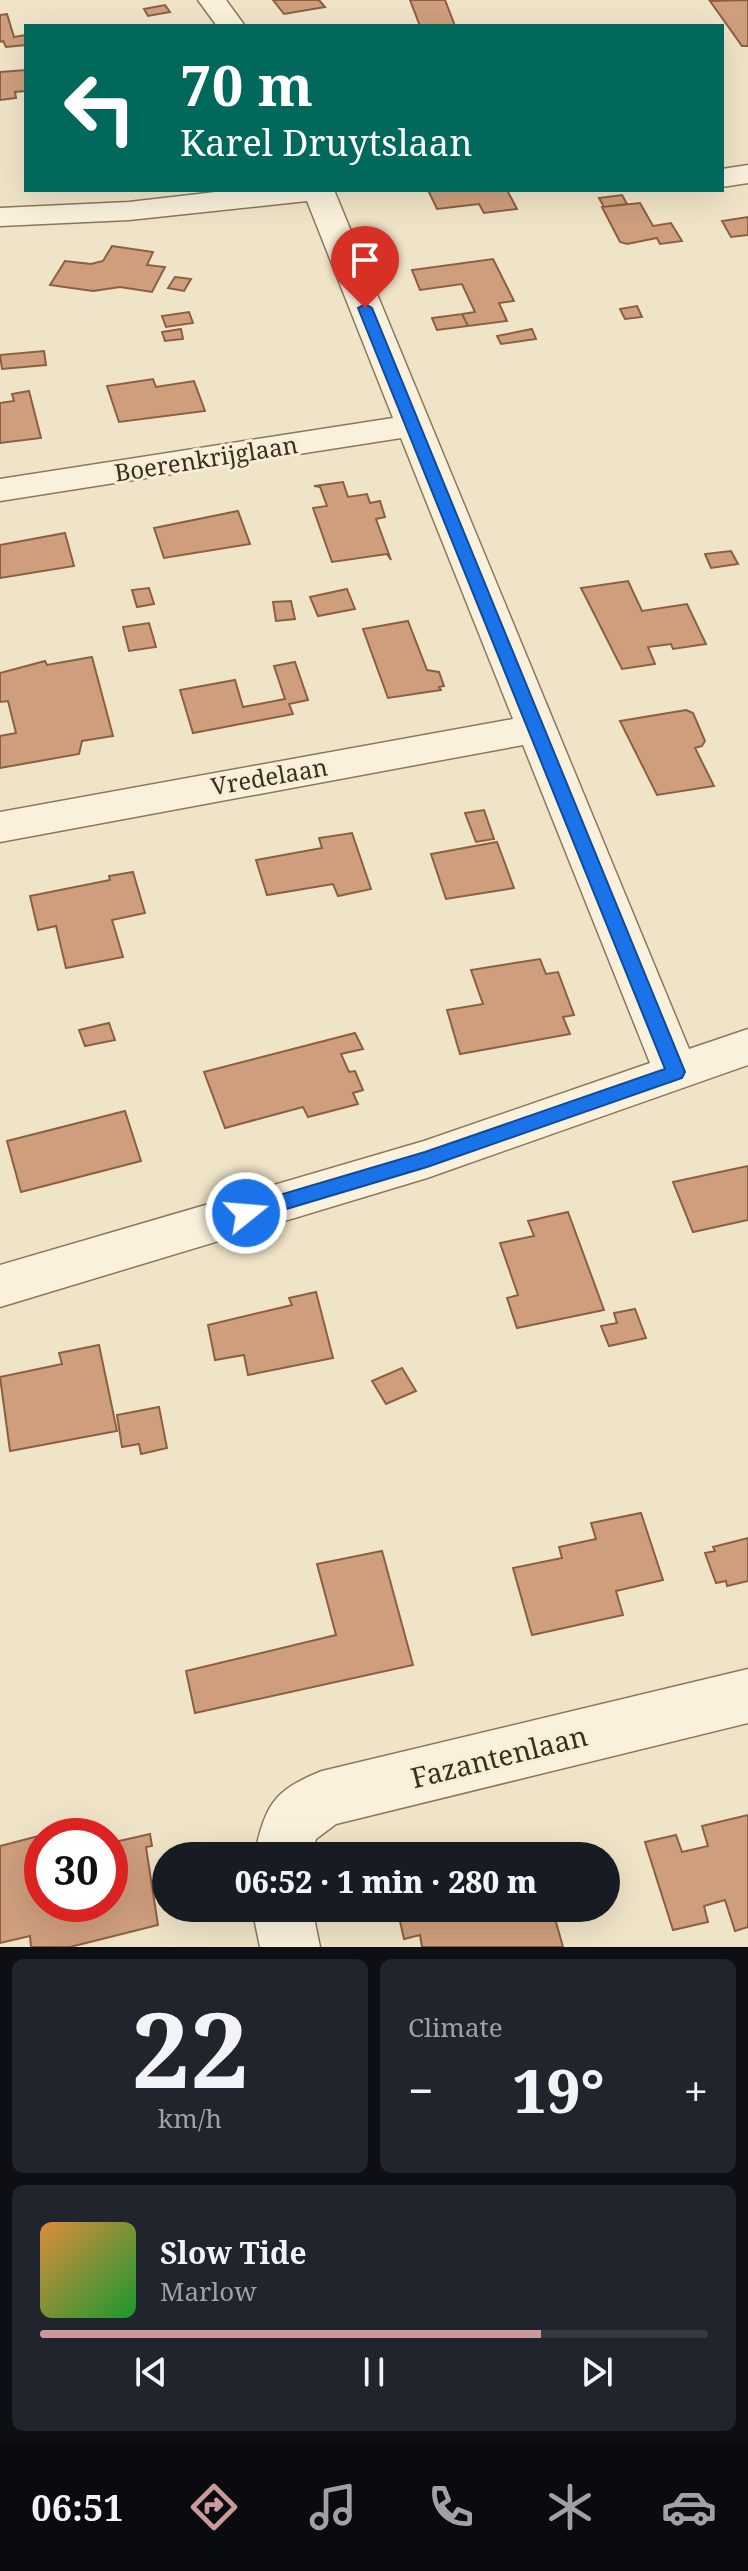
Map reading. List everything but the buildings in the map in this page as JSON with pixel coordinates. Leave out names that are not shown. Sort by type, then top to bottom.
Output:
[{"type":"street","points":[[212,0],[230,24]]},
{"type":"street","points":[[724,178],[748,174]]},
{"type":"street","points":[[0,217],[129,211],[300,192]]},
{"type":"street","points":[[319,192],[676,1072]]},
{"type":"street","name":"Boerenkrijglaan","points":[[0,490],[412,426]]},
{"type":"street","name":"Vredelaan","points":[[0,827],[538,728]]},
{"type":"street","points":[[0,1286],[427,1159],[748,1047]]},
{"type":"street","name":"Fazantenlaan","points":[[286,1842],[291,1822],[322,1799],[748,1696]]},
{"type":"street","points":[[285,1922],[290,1947]]},
{"type":"route","points":[[246,1213],[427,1159],[676,1072],[365,308]]}]
